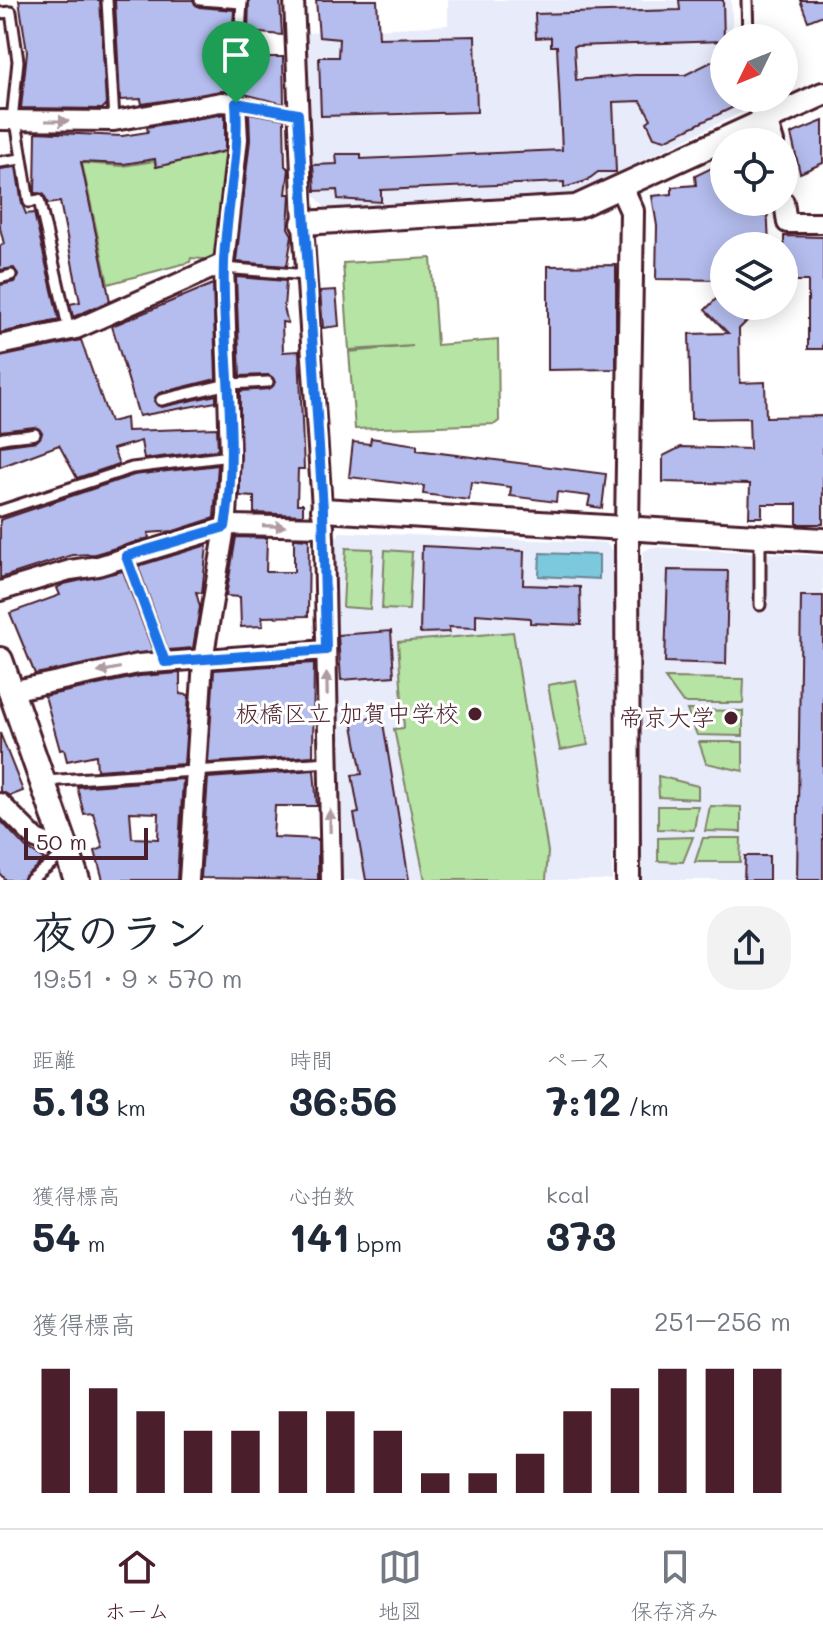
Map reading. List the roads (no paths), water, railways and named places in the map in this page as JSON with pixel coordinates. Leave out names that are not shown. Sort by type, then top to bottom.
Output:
[{"type":"main road","points":[[4,673],[77,880]]},
{"type":"street","points":[[294,0],[303,223],[323,518],[331,880]]},
{"type":"street","points":[[303,223],[576,207],[622,189],[823,94]]},
{"type":"street","points":[[9,120],[114,121],[221,102],[236,103],[238,139],[224,265],[230,456],[225,527],[203,660],[189,880]]},
{"type":"street","points":[[762,121],[766,128]]},
{"type":"street","points":[[622,189],[632,211],[627,527],[628,880]]},
{"type":"street","points":[[786,216],[787,223],[823,223]]},
{"type":"street","points":[[0,345],[69,331],[224,265]]},
{"type":"street","points":[[0,591],[70,570],[98,566],[225,527],[323,518],[627,527],[823,540]]},
{"type":"street","points":[[4,673],[326,650]]},
{"type":"street","points":[[0,803],[36,839],[68,852]]},
{"type":"lane","points":[[107,0],[114,121]]},
{"type":"lane","points":[[200,0],[242,2],[236,103],[298,114]]},
{"type":"lane","points":[[747,0],[748,24]]},
{"type":"lane","points":[[0,13],[11,12],[18,61],[9,120],[21,159],[29,202],[39,200],[69,331]]},
{"type":"lane","points":[[758,112],[762,121]]},
{"type":"lane","points":[[0,162],[21,159]]},
{"type":"lane","points":[[224,265],[307,275]]},
{"type":"lane","points":[[0,278],[11,275]]},
{"type":"lane","points":[[161,400],[228,384],[268,382]]},
{"type":"lane","points":[[0,439],[18,433],[26,436],[35,434]]},
{"type":"lane","points":[[0,511],[132,468],[230,456]]},
{"type":"lane","points":[[760,535],[760,605]]},
{"type":"lane","points":[[126,556],[165,662]]},
{"type":"lane","points":[[43,782],[329,762]]},
{"type":"lane","points":[[30,880],[68,852]]},
{"type":"water","points":[[540,553],[599,555],[599,579],[539,576]]},
{"type":"place","name":"板橋区立 加賀中学校","points":[[475,714]]},
{"type":"place","name":"帝京大学","points":[[731,718]]}]
